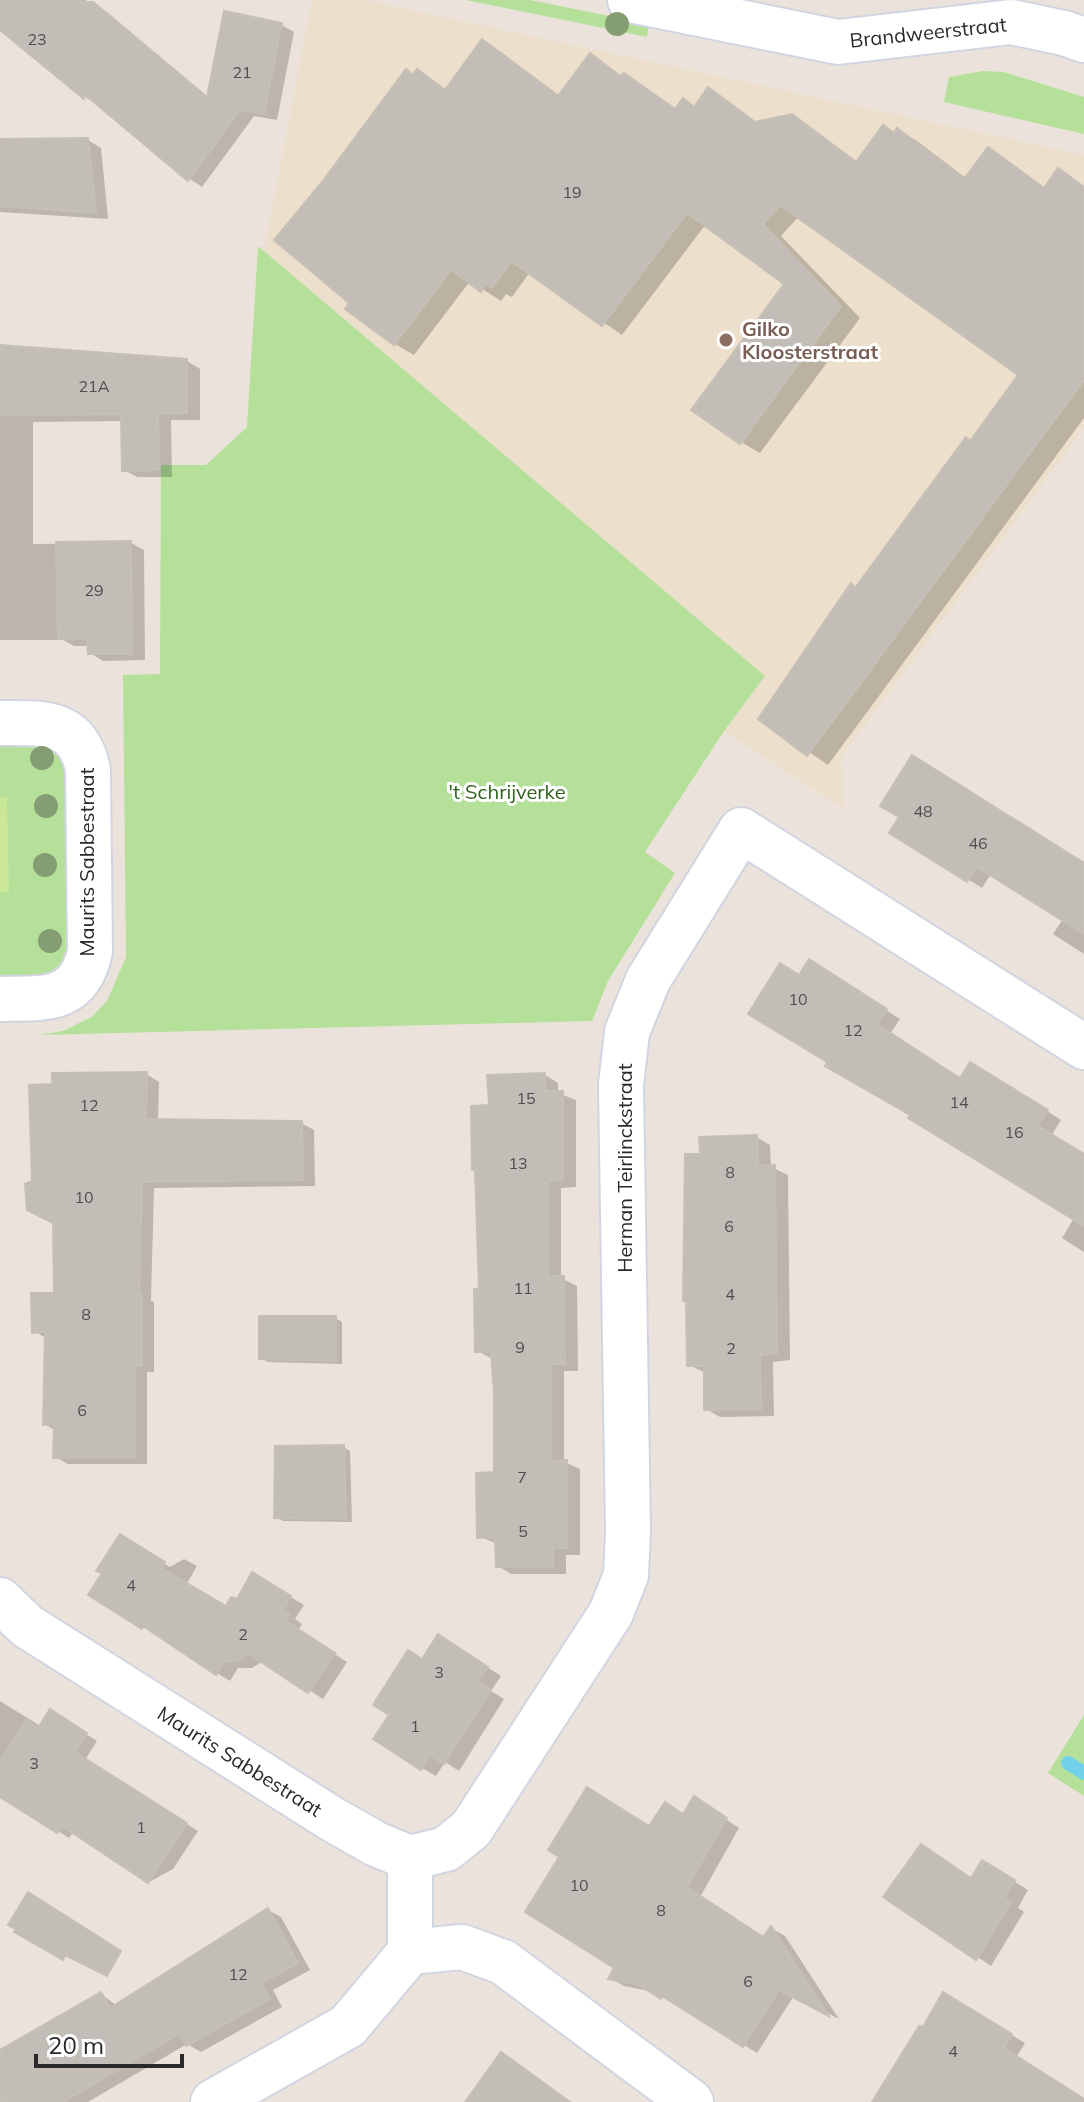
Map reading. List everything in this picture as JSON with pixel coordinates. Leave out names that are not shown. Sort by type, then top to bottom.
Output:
[{"type":"street","name":"Brandweerstraat","points":[[630,0],[838,42],[1011,22],[1084,40]]},
{"type":"street","name":"Maurits Sabbestraat","points":[[0,723],[41,723],[57,727],[74,737],[85,752],[88,770],[90,951],[87,968],[76,984],[61,995],[0,999]]},
{"type":"street","name":"Herman Teirlinckstraat","points":[[410,1858],[446,1849],[471,1829],[611,1613],[626,1575],[628,1532],[621,1085],[627,1032],[648,980],[741,830],[1084,1047]]},
{"type":"street","name":"Maurits Sabbestraat","points":[[0,1600],[27,1626],[332,1819],[376,1844],[410,1858]]},
{"type":"street","points":[[213,2102],[348,2026],[410,1952],[410,1858]]},
{"type":"street","points":[[410,1952],[462,1947],[503,1962],[691,2102]]},
{"type":"shaded area","name":"Gilko Kloosterstraat","points":[[312,0],[364,0],[1084,155],[1084,428],[841,758],[844,809],[724,731],[765,676],[264,251]]},
{"type":"green space","points":[[466,0],[530,0],[649,24],[647,37]]},
{"type":"green space","points":[[983,71],[1004,72],[1084,97],[1084,134],[944,102],[949,77]]},
{"type":"green space","name":"'t Schrijverke","points":[[258,246],[765,676],[724,731],[645,852],[675,873],[608,981],[592,1021],[39,1035],[63,1031],[93,1016],[107,1001],[126,957],[123,675],[160,674],[161,465],[206,465],[247,427]]},
{"type":"green space","points":[[0,743],[32,744],[49,749],[62,763],[67,775],[67,953],[54,969],[38,976],[0,977]]},
{"type":"green space","points":[[0,797],[7,797],[9,892],[0,892]]},
{"type":"green space","points":[[1084,1715],[1084,1796],[1048,1773]]},
{"type":"building","points":[[0,0],[93,2],[207,97],[224,11],[282,23],[264,114],[240,110],[188,181],[83,93],[84,99],[0,30]]},
{"type":"building","points":[[482,39],[558,96],[590,53],[620,76],[624,73],[675,109],[683,98],[694,107],[708,87],[755,122],[792,114],[856,162],[883,125],[894,133],[897,128],[964,179],[988,147],[1044,188],[1058,168],[1084,187],[1084,380],[807,756],[758,719],[851,583],[855,588],[966,437],[970,441],[1018,375],[780,205],[763,224],[841,306],[740,444],[691,410],[784,284],[687,213],[602,326],[511,261],[492,288],[486,284],[481,292],[451,270],[394,345],[345,309],[349,303],[274,240],[322,182],[406,69],[413,75],[417,69],[445,90]]},
{"type":"building","points":[[88,138],[96,213],[0,206],[0,139]]},
{"type":"building","points":[[0,345],[187,359],[187,413],[158,414],[159,470],[122,471],[121,414],[0,415]]},
{"type":"building","points":[[131,541],[132,654],[88,654],[87,639],[58,639],[56,542]]},
{"type":"building","points":[[912,755],[1084,863],[1084,934],[977,867],[967,882],[889,833],[899,817],[880,806]]},
{"type":"building","points":[[809,959],[887,1009],[877,1024],[941,1066],[960,1078],[970,1062],[1048,1110],[1038,1126],[1084,1154],[1084,1226],[908,1118],[910,1115],[825,1066],[827,1062],[748,1014],[780,963],[799,975]]},
{"type":"building","points":[[147,1072],[146,1119],[302,1121],[303,1180],[142,1182],[139,1293],[142,1366],[135,1366],[135,1457],[53,1458],[54,1424],[43,1425],[45,1332],[32,1333],[31,1293],[54,1293],[53,1223],[27,1210],[25,1184],[32,1181],[29,1085],[52,1084],[52,1073]]},
{"type":"building","points":[[545,1073],[545,1091],[563,1091],[563,1180],[548,1181],[548,1276],[564,1276],[565,1364],[551,1364],[551,1461],[567,1460],[567,1548],[553,1548],[553,1567],[496,1567],[495,1537],[477,1538],[476,1473],[494,1472],[494,1393],[491,1352],[475,1352],[474,1289],[479,1289],[471,1106],[489,1105],[487,1075]]},
{"type":"building","points":[[757,1135],[758,1166],[775,1165],[777,1353],[760,1355],[761,1409],[704,1410],[704,1366],[687,1366],[686,1301],[683,1301],[685,1154],[700,1154],[699,1137]]},
{"type":"building","points":[[259,1316],[336,1316],[336,1361],[259,1359]]},
{"type":"building","points":[[344,1445],[346,1519],[274,1518],[275,1446]]},
{"type":"building","points":[[120,1534],[165,1562],[161,1568],[226,1606],[231,1597],[237,1599],[252,1572],[291,1596],[283,1610],[290,1614],[286,1621],[335,1653],[308,1693],[249,1654],[237,1661],[224,1661],[216,1675],[143,1626],[142,1629],[88,1595],[102,1573],[96,1571]]},
{"type":"building","points":[[438,1634],[488,1667],[478,1681],[491,1690],[444,1764],[430,1755],[421,1770],[373,1739],[389,1715],[373,1705],[408,1650],[422,1659]]},
{"type":"building","points":[[50,1709],[87,1733],[75,1752],[187,1823],[148,1883],[62,1826],[57,1833],[0,1797],[0,1761],[26,1720],[38,1728]]},
{"type":"building","points":[[587,1787],[649,1826],[665,1802],[683,1814],[694,1796],[727,1818],[687,1887],[763,1937],[771,1926],[829,2016],[779,1990],[743,2047],[662,1996],[661,1999],[639,1985],[608,1979],[614,1968],[525,1912],[559,1857],[548,1850]]},
{"type":"building","points":[[921,1844],[971,1878],[982,1860],[1015,1880],[1004,1898],[1011,1902],[976,1960],[883,1897]]},
{"type":"building","points":[[28,1892],[121,1951],[107,1976],[65,1955],[63,1960],[14,1932],[16,1929],[8,1925]]},
{"type":"building","points":[[268,1908],[298,1963],[261,1983],[270,1999],[186,2046],[179,2034],[63,2102],[0,2102],[0,2050],[101,1992],[110,2008]]},
{"type":"building","points":[[943,1992],[1012,2034],[1004,2048],[1084,2099],[1084,2102],[872,2102]]},
{"type":"building","points":[[501,2052],[570,2102],[465,2102]]},
{"type":"waterway","points":[[1068,1763],[1084,1773]]},
{"type":"place","name":"Gilko Kloosterstraat","points":[[726,340]]}]
